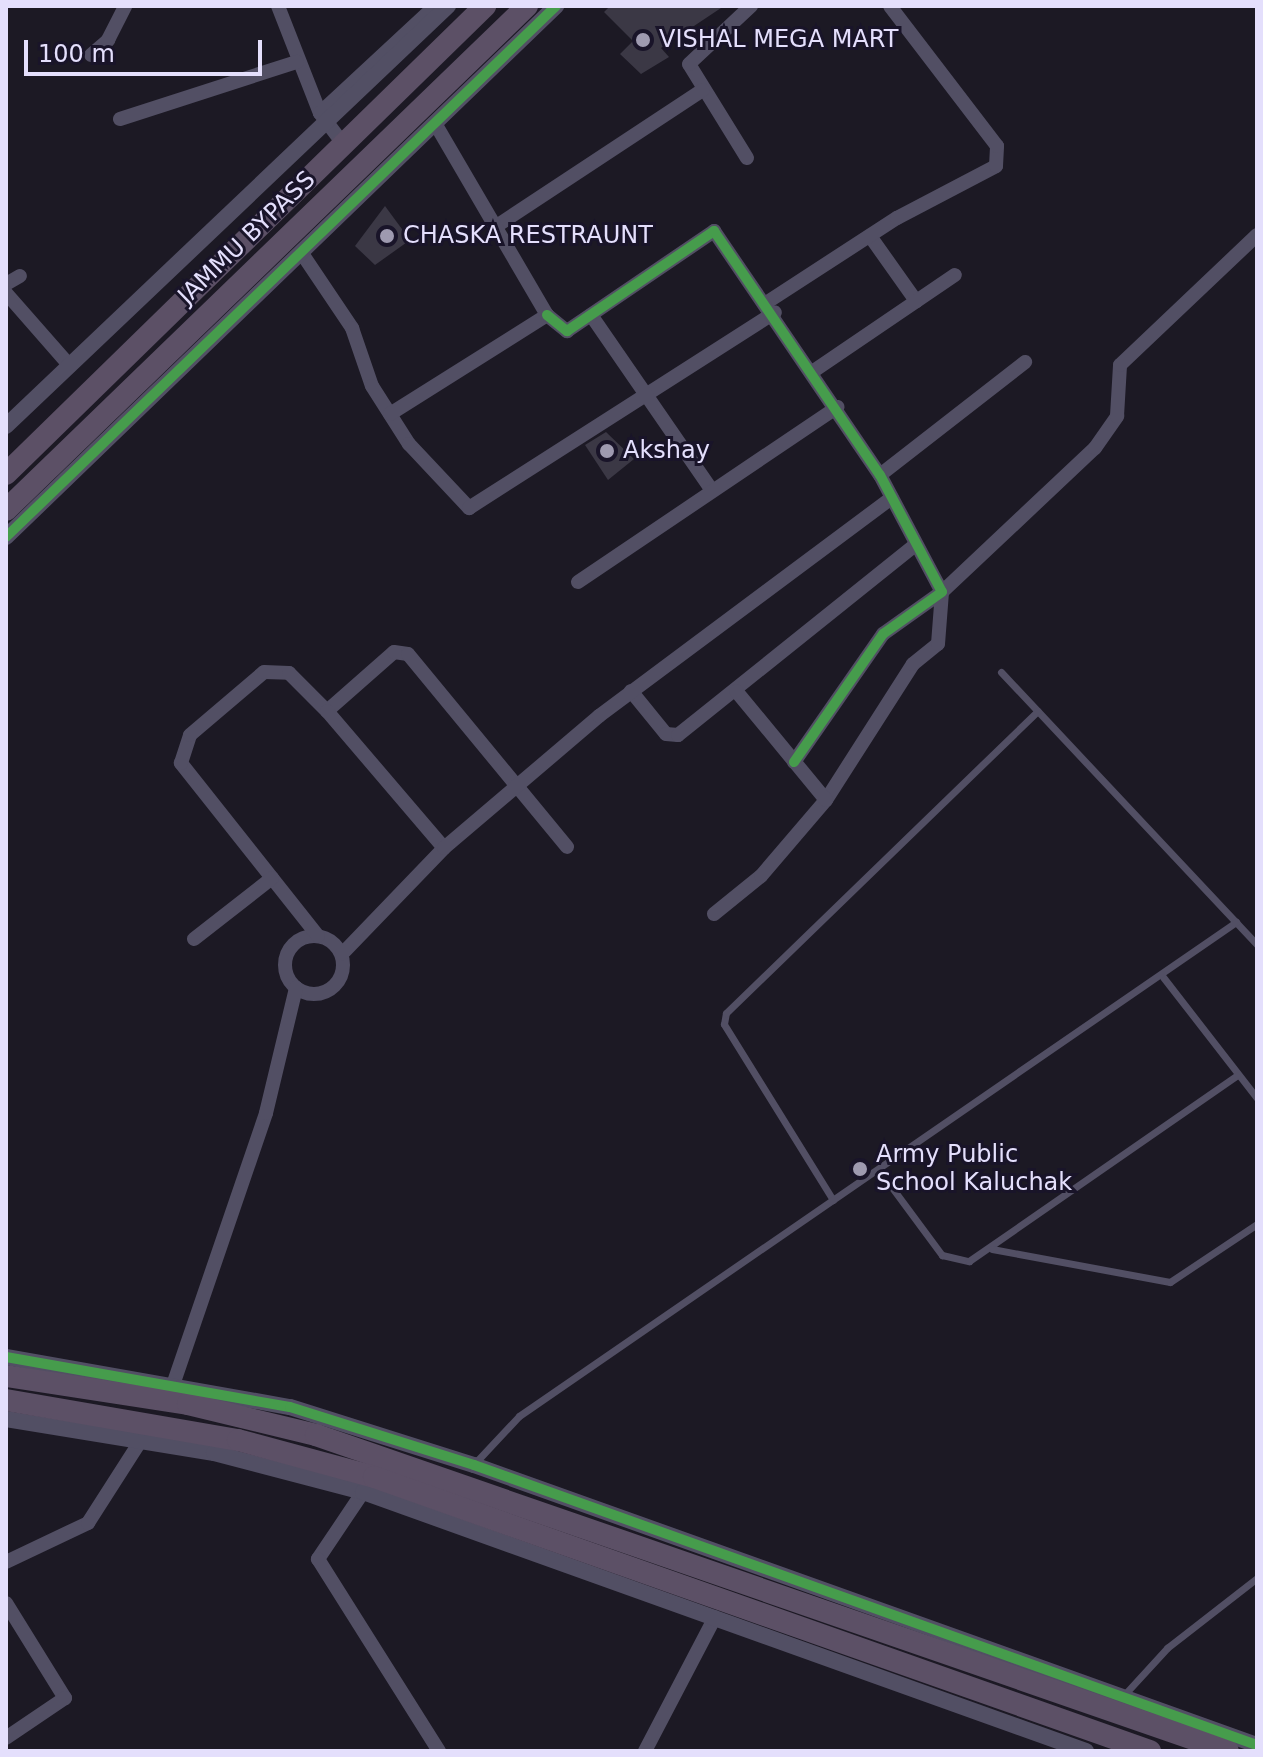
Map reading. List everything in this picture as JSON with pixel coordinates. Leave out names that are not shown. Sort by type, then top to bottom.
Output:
[{"type":"highway","name":"JAMMU BYPASS","points":[[6,474],[485,6]]},
{"type":"highway","name":"JAMMU BYPASS","points":[[6,510],[527,6]]},
{"type":"highway","points":[[6,1376],[188,1404],[329,1439],[1116,1704],[1228,1751]]},
{"type":"highway","points":[[6,1400],[238,1440],[374,1477],[1150,1751]]},
{"type":"street","points":[[91,55],[108,40],[125,6]]},
{"type":"street","points":[[278,6],[297,62],[324,118],[343,143]]},
{"type":"street","points":[[411,6],[423,19]]},
{"type":"street","points":[[6,426],[435,6]]},
{"type":"street","points":[[324,118],[448,6]]},
{"type":"street","points":[[6,537],[556,6]]},
{"type":"street","points":[[747,158],[703,90],[691,56],[751,6]]},
{"type":"street","points":[[301,252],[352,328],[390,414],[469,508],[645,394],[870,236],[987,174],[999,156],[890,6]]},
{"type":"street","points":[[120,119],[297,62]]},
{"type":"street","points":[[495,227],[703,90]]},
{"type":"street","points":[[435,123],[547,315],[567,331],[714,231],[815,370],[880,475],[942,592],[938,644],[913,664],[826,800],[761,876],[714,914]]},
{"type":"street","points":[[794,762],[883,634],[942,592],[1095,448],[1117,416],[1120,365],[1257,235]]},
{"type":"street","points":[[870,236],[916,301]]},
{"type":"street","points":[[815,370],[955,275]]},
{"type":"street","points":[[6,284],[20,276]]},
{"type":"street","points":[[6,293],[70,366]]},
{"type":"street","points":[[390,414],[547,315]]},
{"type":"street","points":[[591,315],[711,489]]},
{"type":"street","points":[[880,475],[1025,362]]},
{"type":"street","points":[[578,582],[711,489],[837,407]]},
{"type":"street","points":[[318,936],[300,939],[287,953],[285,972],[296,988],[314,994],[332,989],[343,973],[342,954],[444,848],[518,783],[631,691],[892,498]]},
{"type":"street","points":[[631,691],[672,737],[736,691],[916,544]]},
{"type":"street","points":[[327,711],[401,651],[518,783],[567,847]]},
{"type":"street","points":[[342,954],[318,936],[181,763],[182,746],[271,669],[289,673],[327,711],[444,848]]},
{"type":"street","points":[[736,691],[826,800]]},
{"type":"street","points":[[194,939],[272,878]]},
{"type":"street","points":[[174,1382],[266,1113],[296,988]]},
{"type":"street","points":[[6,1357],[174,1382],[290,1407],[474,1465],[1116,1704],[1257,1745]]},
{"type":"street","points":[[6,1419],[141,1440],[363,1492],[1086,1751]]},
{"type":"street","points":[[6,1562],[88,1523],[141,1440]]},
{"type":"street","points":[[363,1492],[318,1559],[439,1751]]},
{"type":"street","points":[[6,1603],[65,1698],[6,1738]]},
{"type":"street","points":[[652,1749],[715,1617]]},
{"type":"lane","points":[[1001,672],[1257,945]]},
{"type":"lane","points":[[833,1200],[724,1024],[726,1013],[1038,711]]},
{"type":"lane","points":[[474,1465],[519,1416],[1163,977],[1236,922]]},
{"type":"lane","points":[[1163,977],[1236,1076],[1257,1098]]},
{"type":"lane","points":[[879,1170],[950,1261],[992,1249],[1236,1076]]},
{"type":"lane","points":[[992,1249],[1170,1282],[1257,1224]]},
{"type":"lane","points":[[1116,1704],[1167,1648],[1257,1578]]},
{"type":"building","name":"VISHAL MEGA MART","points":[[610,6],[724,6],[661,48],[669,57],[641,74],[620,54],[633,41],[604,12]]},
{"type":"building","name":"CHASKA RESTRAUNT","points":[[385,206],[410,240],[375,265],[355,246]]},
{"type":"building","name":"Akshay","points":[[606,432],[634,459],[608,480],[585,445]]},
{"type":"cycle path","points":[[6,537],[556,6]]},
{"type":"cycle path","points":[[547,315],[567,331],[714,231],[880,475],[942,592],[883,634],[794,762]]},
{"type":"cycle path","points":[[6,1357],[290,1407],[474,1465],[1257,1745]]},
{"type":"place","name":"VISHAL MEGA MART","points":[[643,40]]},
{"type":"place","name":"CHASKA RESTRAUNT","points":[[387,236]]},
{"type":"place","name":"Akshay","points":[[607,451]]},
{"type":"place","name":"Army Public School Kaluchak","points":[[860,1169]]}]
